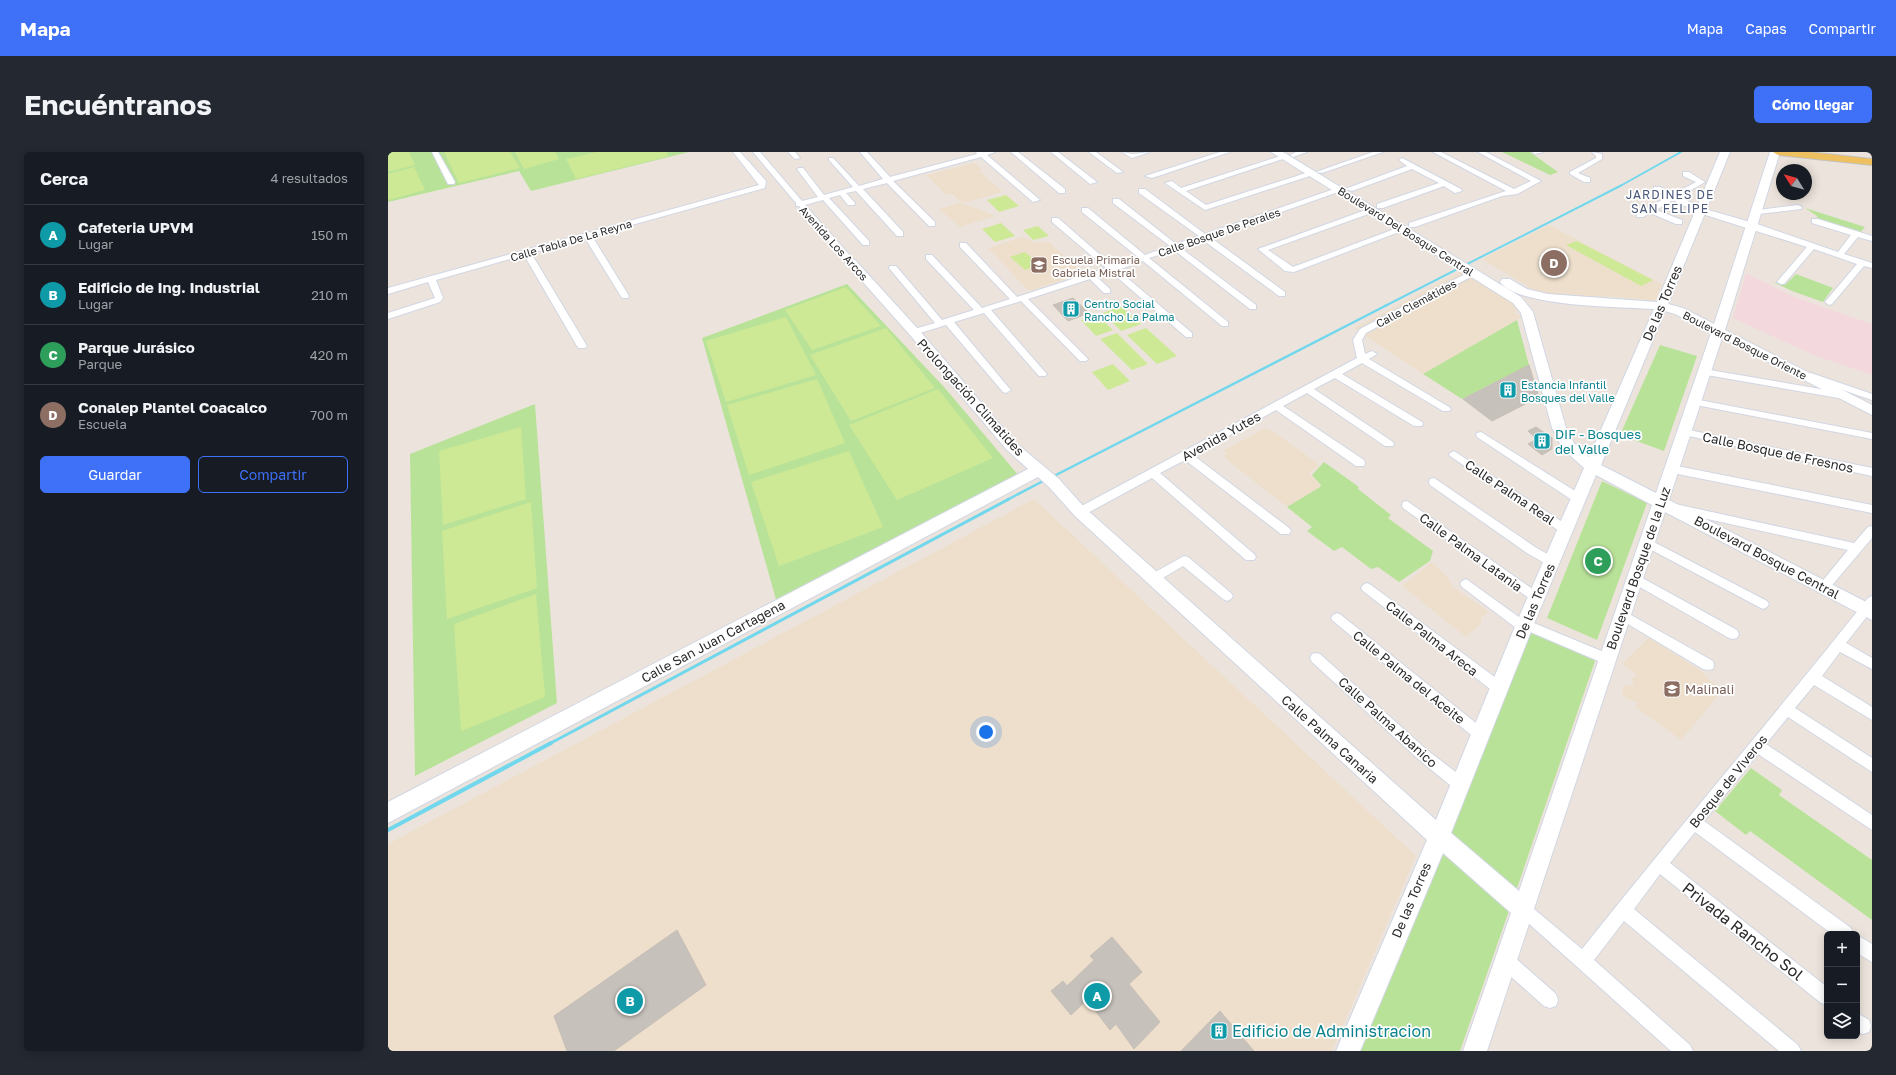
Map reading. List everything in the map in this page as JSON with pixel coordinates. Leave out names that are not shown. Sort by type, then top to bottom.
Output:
[{"type":"main road","points":[[1778,152],[1872,162]]},
{"type":"main road","points":[[1838,152],[1872,156]]},
{"type":"street","points":[[435,152],[451,182]]},
{"type":"street","name":"Calle Tabla De La Reyna","points":[[388,291],[762,186],[763,183],[736,152]]},
{"type":"street","name":"Avenida Los Arcos","points":[[756,152],[799,204],[914,332]]},
{"type":"street","points":[[791,152],[798,158]]},
{"type":"street","points":[[863,152],[888,180],[932,224]]},
{"type":"street","points":[[799,204],[980,153],[992,152]]},
{"type":"street","points":[[1014,152],[1062,191]]},
{"type":"street","points":[[1054,152],[1093,182]]},
{"type":"street","points":[[1092,152],[1119,172]]},
{"type":"street","points":[[1125,152],[1132,156],[1147,152]]},
{"type":"street","points":[[1150,176],[1227,152]]},
{"type":"street","points":[[1169,183],[1205,208],[1380,152]]},
{"type":"street","points":[[1436,152],[1514,192]]},
{"type":"street","points":[[1536,152],[1541,152]]},
{"type":"street","points":[[1586,180],[1572,173],[1599,159],[1600,155],[1595,152]]},
{"type":"street","name":"De las Torres","points":[[1348,1051],[1461,785],[1525,625],[1702,210],[1725,152]]},
{"type":"street","name":"Boulevard Bosque de la Luz","points":[[1475,1051],[1622,615],[1648,543],[1667,505],[1672,469],[1755,220],[1775,152]]},
{"type":"street","points":[[980,153],[1036,200]]},
{"type":"street","points":[[1180,191],[1289,154]]},
{"type":"street","name":"Boulevard Del Bosque Central","points":[[1289,154],[1303,165],[1458,258],[1517,300],[1527,312],[1559,428],[1568,446],[1578,456],[1593,467]]},
{"type":"street","points":[[1444,184],[1262,249],[1288,269],[1294,270],[1407,227],[1501,194],[1514,192],[1537,181],[1484,154]]},
{"type":"street","points":[[831,159],[856,188],[900,234]]},
{"type":"street","points":[[1402,160],[1458,191]]},
{"type":"street","name":"Calle Bosque De Perales","points":[[914,332],[1091,276],[1413,166]]},
{"type":"street","points":[[801,169],[823,197],[866,243]]},
{"type":"street","points":[[1640,215],[1701,182],[1686,174]]},
{"type":"street","points":[[873,184],[881,190]]},
{"type":"street","points":[[1657,189],[1702,210],[1755,220],[1872,266]]},
{"type":"street","points":[[1142,191],[1282,294]]},
{"type":"street","points":[[841,192],[851,203]]},
{"type":"street","points":[[1116,201],[1253,307]]},
{"type":"street","points":[[1755,220],[1798,208]]},
{"type":"street","points":[[1085,210],[1225,324]]},
{"type":"street","points":[[1650,210],[1679,222]]},
{"type":"street","points":[[1055,220],[1189,335]]},
{"type":"street","points":[[1755,220],[1812,246],[1872,262]]},
{"type":"street","points":[[1815,221],[1872,239]]},
{"type":"street","points":[[1840,253],[1856,234]]},
{"type":"street","points":[[587,235],[625,296]]},
{"type":"street","points":[[963,246],[1083,359]]},
{"type":"street","points":[[1781,282],[1812,246]]},
{"type":"street","points":[[526,252],[582,346]]},
{"type":"street","points":[[929,257],[982,310],[1042,374]]},
{"type":"street","points":[[1829,302],[1862,263]]},
{"type":"street","points":[[893,268],[1006,390]]},
{"type":"street","name":"Boulevard Del Bosque Central","points":[[1475,270],[1523,292],[1563,300]]},
{"type":"street","name":"Calle Clemátides","points":[[1362,359],[1358,348],[1359,334],[1475,270]]},
{"type":"street","points":[[1091,276],[1107,291]]},
{"type":"street","points":[[388,316],[437,300],[439,298],[431,279]]},
{"type":"street","points":[[1528,318],[1530,310],[1538,304],[1549,300],[1563,300]]},
{"type":"street","name":"Boulevard Bosque Oriente","points":[[1563,300],[1661,306],[1679,311],[1872,411]]},
{"type":"street","name":"Prolongación Climatides","points":[[914,332],[1011,446],[1045,476],[1080,512]]},
{"type":"street","name":"Avenida Yutes","points":[[1080,512],[1372,354]]},
{"type":"street","points":[[1362,359],[1446,409]]},
{"type":"street","points":[[1704,372],[1844,396]]},
{"type":"street","points":[[1799,372],[1872,397]]},
{"type":"street","points":[[1335,374],[1418,424]]},
{"type":"street","points":[[1307,389],[1389,444]]},
{"type":"street","points":[[1694,402],[1872,436]]},
{"type":"street","points":[[1276,406],[1360,463]]},
{"type":"street","name":"Calle Bosque de Fresnos","points":[[1684,432],[1872,472]]},
{"type":"street","points":[[1481,435],[1579,499]]},
{"type":"street","name":"Calle Palma Real","points":[[1454,454],[1566,530]]},
{"type":"street","points":[[1186,455],[1205,468],[1285,531]]},
{"type":"street","name":"Boulevard Bosque Central","points":[[1593,467],[1824,586],[1870,608]]},
{"type":"street","points":[[1672,469],[1872,508]]},
{"type":"street","points":[[1153,473],[1250,557]]},
{"type":"street","name":"Calle San Juan Cartagena","points":[[388,813],[1045,476]]},
{"type":"street","points":[[1434,482],[1531,550],[1552,562]]},
{"type":"street","name":"Calle Palma Latania","points":[[1407,505],[1537,598]]},
{"type":"street","points":[[1667,505],[1857,548]]},
{"type":"street","name":"Calle Palma Canaria","points":[[1080,512],[1152,579],[1439,837],[1584,961],[1684,1051]]},
{"type":"street","points":[[1824,586],[1872,530]]},
{"type":"street","points":[[1648,543],[1763,604]]},
{"type":"street","points":[[1152,579],[1184,560],[1227,596]]},
{"type":"street","points":[[1635,579],[1733,634]]},
{"type":"street","points":[[1466,584],[1525,625],[1607,660]]},
{"type":"street","name":"Calle Palma Areca","points":[[1367,588],[1499,688]]},
{"type":"street","name":"Bosque de Viveros","points":[[1584,961],[1659,864],[1870,608]]},
{"type":"street","points":[[1622,615],[1708,665]]},
{"type":"street","name":"Calle Palma del Aceite","points":[[1336,618],[1481,735]]},
{"type":"street","points":[[1839,645],[1872,664]]},
{"type":"street","name":"Calle Palma Abanico","points":[[1316,658],[1422,754],[1461,785]]},
{"type":"street","points":[[1814,677],[1872,714]]},
{"type":"street","points":[[1786,710],[1872,766]]},
{"type":"street","points":[[1757,746],[1872,823]]},
{"type":"street","points":[[1694,822],[1841,931]]},
{"type":"street","name":"Privada Rancho Sol","points":[[1659,864],[1824,995]]},
{"type":"street","points":[[1623,910],[1792,1051]]},
{"type":"street","points":[[1860,945],[1872,954]]},
{"type":"street","points":[[1506,961],[1550,1000]]},
{"type":"shaded area","points":[[974,163],[982,169],[979,171],[1003,192],[963,203],[952,194],[945,194],[926,175]]},
{"type":"shaded area","points":[[959,203],[995,216],[960,227],[939,209]]},
{"type":"shaded area","points":[[1549,225],[1662,284],[1655,301],[1619,297],[1553,295],[1536,291],[1482,259]]},
{"type":"shaded area","name":"Escuela Primaria Gabriela Mistral","points":[[1023,237],[1036,243],[1049,242],[1080,270],[1076,271],[1078,275],[1029,291],[988,248]]},
{"type":"shaded area","points":[[1462,271],[1510,301],[1518,310],[1514,312],[1522,317],[1423,374],[1354,328]]},
{"type":"shaded area","points":[[1746,273],[1792,296],[1872,324],[1872,375],[1813,355],[1733,318]]},
{"type":"shaded area","points":[[1265,428],[1274,432],[1317,463],[1318,467],[1311,471],[1310,474],[1321,485],[1320,487],[1287,507],[1227,460],[1224,456],[1227,454],[1222,451]]},
{"type":"shaded area","points":[[1034,499],[1416,856],[1332,1051],[388,1051],[388,844]]},
{"type":"shaded area","points":[[1431,562],[1447,576],[1453,587],[1488,611],[1481,619],[1481,624],[1466,637],[1402,586]]},
{"type":"shaded area","name":"Malinali","points":[[1649,638],[1701,671],[1709,680],[1723,690],[1681,740],[1635,707],[1638,702],[1627,699],[1623,695],[1622,688],[1627,685],[1634,685],[1632,679],[1637,675],[1622,664]]},
{"type":"green space","points":[[388,152],[689,152],[531,191],[519,171],[388,202]]},
{"type":"green space","points":[[388,152],[409,152],[415,165],[388,172]]},
{"type":"green space","points":[[444,152],[510,152],[520,168],[459,183]]},
{"type":"green space","points":[[515,152],[555,152],[559,159],[524,169]]},
{"type":"green space","points":[[597,152],[666,152],[669,156],[576,179],[566,159]]},
{"type":"green space","points":[[1502,152],[1530,152],[1558,172],[1550,175]]},
{"type":"green space","points":[[414,167],[425,190],[388,200],[388,174]]},
{"type":"green space","points":[[1006,195],[1019,206],[999,212],[987,200]]},
{"type":"green space","points":[[1805,208],[1865,227],[1859,234],[1859,231],[1848,228],[1847,230],[1818,220],[1817,216]]},
{"type":"green space","points":[[1001,223],[1015,236],[995,242],[982,229]]},
{"type":"green space","points":[[1038,226],[1049,236],[1033,240],[1023,230]]},
{"type":"green space","points":[[1577,241],[1653,280],[1641,286],[1566,245]]},
{"type":"green space","points":[[1025,252],[1040,265],[1025,270],[1010,257]]},
{"type":"green space","points":[[1796,274],[1833,288],[1823,302],[1792,291],[1773,282],[1785,285]]},
{"type":"green space","points":[[847,284],[945,388],[1020,477],[777,603],[702,338]]},
{"type":"green space","points":[[846,287],[881,326],[812,350],[785,310]]},
{"type":"green space","points":[[1121,306],[1141,324],[1121,331],[1103,313]]},
{"type":"green space","points":[[1097,315],[1113,330],[1096,336],[1081,320]]},
{"type":"green space","points":[[786,317],[816,375],[726,402],[706,341]]},
{"type":"green space","points":[[1517,320],[1529,365],[1462,399],[1423,374]]},
{"type":"green space","points":[[886,328],[935,388],[851,421],[810,355]]},
{"type":"green space","points":[[1146,328],[1177,356],[1157,364],[1127,335]]},
{"type":"green space","points":[[1117,333],[1148,364],[1132,370],[1100,339]]},
{"type":"green space","points":[[1660,345],[1697,356],[1664,451],[1620,435]]},
{"type":"green space","points":[[1113,364],[1130,381],[1108,390],[1092,372]]},
{"type":"green space","points":[[817,379],[845,443],[749,475],[727,405]]},
{"type":"green space","points":[[938,389],[993,458],[897,500],[849,425]]},
{"type":"green space","points":[[535,404],[557,703],[415,776],[410,454]]},
{"type":"green space","points":[[521,427],[526,499],[443,525],[439,451]]},
{"type":"green space","points":[[849,451],[883,527],[779,566],[751,482]]},
{"type":"green space","points":[[1324,462],[1359,487],[1358,489],[1391,515],[1388,518],[1433,551],[1430,561],[1399,582],[1378,567],[1371,569],[1342,547],[1334,551],[1307,531],[1312,527],[1287,507],[1320,487],[1321,485],[1312,475]]},
{"type":"green space","points":[[1602,481],[1647,503],[1597,640],[1547,618]]},
{"type":"green space","points":[[531,502],[537,588],[447,619],[442,531]]},
{"type":"green space","points":[[536,594],[545,697],[461,731],[454,624]]},
{"type":"green space","points":[[1532,631],[1593,657],[1595,661],[1515,894],[1448,836]]},
{"type":"green space","points":[[1751,768],[1782,790],[1779,795],[1872,860],[1872,920],[1750,831],[1746,835],[1715,811]]},
{"type":"green space","points":[[1443,850],[1511,905],[1460,1051],[1361,1051]]},
{"type":"building","name":"Centro Social Rancho La Palma","points":[[1073,298],[1089,313],[1068,321],[1053,305]]},
{"type":"building","name":"Estancia Infantil Bosques del Valle","points":[[1529,365],[1539,397],[1492,421],[1463,399]]},
{"type":"building","name":"DIF - Bosques del Valle","points":[[1536,427],[1552,438],[1552,449],[1542,455],[1528,444],[1537,439],[1528,431]]},
{"type":"building","points":[[677,930],[706,985],[614,1051],[567,1051],[554,1016]]},
{"type":"building","points":[[1112,937],[1142,972],[1129,984],[1160,1022],[1134,1049],[1116,1024],[1110,1030],[1087,1000],[1071,1015],[1051,991],[1063,981],[1067,986],[1094,960],[1090,956]]},
{"type":"building","name":"Edificio de Administracion","points":[[1220,1011],[1254,1051],[1181,1051]]},
{"type":"waterway","points":[[1385,306],[1622,185],[1681,152]]},
{"type":"waterway","points":[[1052,477],[1387,305]]},
{"type":"waterway","points":[[1007,500],[1045,480]]},
{"type":"waterway","points":[[549,744],[1009,499]]},
{"type":"waterway","points":[[388,830],[551,743]]},
{"type":"place","name":"Conalep Plantel Coacalco","points":[[1554,263]]},
{"type":"place","name":"Escuela Primaria Gabriela Mistral","points":[[1039,265]]},
{"type":"place","name":"Centro Social Rancho La Palma","points":[[1071,309]]},
{"type":"place","name":"Estancia Infantil Bosques del Valle","points":[[1508,390]]},
{"type":"place","name":"DIF - Bosques del Valle","points":[[1542,441]]},
{"type":"place","name":"Parque Jurásico","points":[[1598,561]]},
{"type":"place","name":"Malinali","points":[[1672,689]]},
{"type":"place","name":"Cafeteria UPVM","points":[[1097,996]]},
{"type":"place","name":"Edificio de Ing. Industrial","points":[[630,1001]]},
{"type":"place","name":"Edificio de Administracion","points":[[1219,1031]]},
{"type":"district","name":"JARDINES DE SAN FELIPE","points":[[1670,201]]}]
